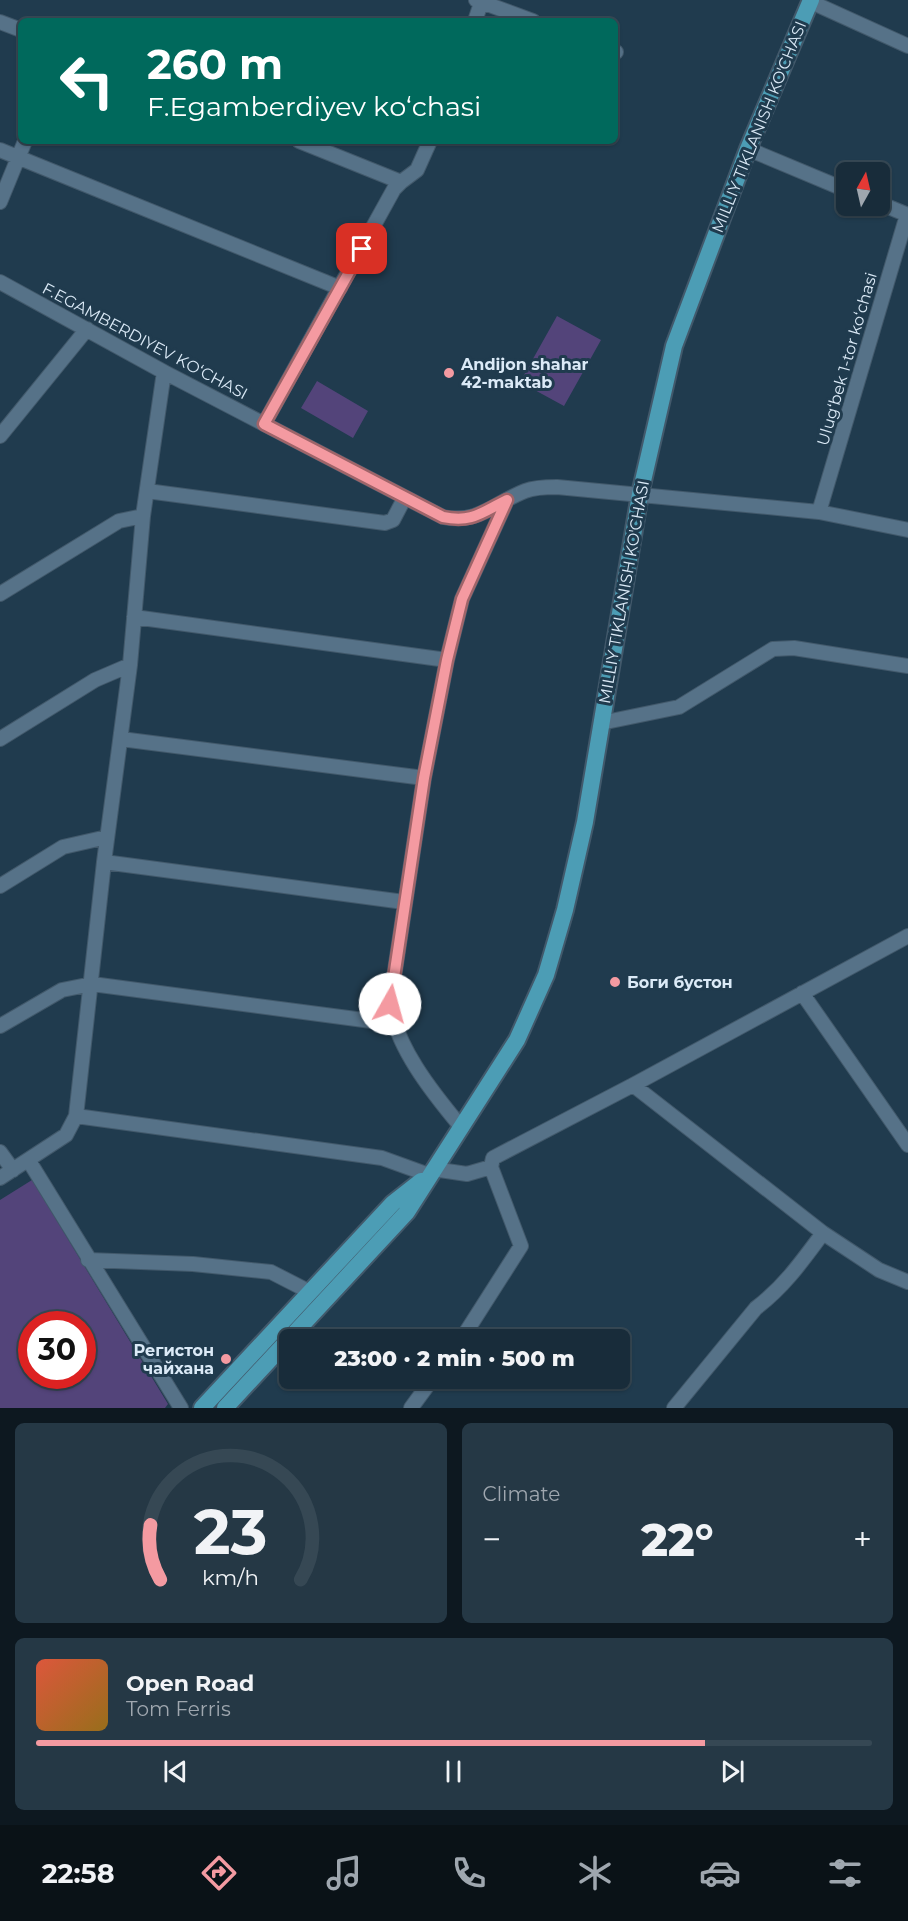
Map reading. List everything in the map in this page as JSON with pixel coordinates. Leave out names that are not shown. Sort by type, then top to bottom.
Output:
[{"type":"main road","name":"MILLIY TIKLANISH KO'CHASI","points":[[225,1408],[407,1212],[517,1040],[546,975],[565,910],[585,822],[640,494],[674,346],[748,149],[811,1]]},
{"type":"main road","name":"MILLIY TIKLANISH KO'CHASI","points":[[202,1408],[393,1203],[431,1172]]},
{"type":"street","points":[[476,18],[480,1],[524,18]]},
{"type":"street","points":[[811,1],[908,46]]},
{"type":"street","points":[[0,22],[18,29]]},
{"type":"street","points":[[0,202],[24,144]]},
{"type":"street","points":[[306,144],[401,182]]},
{"type":"street","points":[[264,424],[401,182],[417,170],[429,144]]},
{"type":"street","points":[[748,149],[836,186]]},
{"type":"street","points":[[0,150],[340,288]]},
{"type":"street","points":[[890,208],[908,215]]},
{"type":"street","name":"Ulug‘bek 1-tor koʻchasi","points":[[819,512],[908,215]]},
{"type":"street","name":"F.EGAMBERDIYEV KО‘CHASI","points":[[0,282],[164,372],[404,499],[443,517],[459,520],[473,518],[527,490],[541,487],[640,494],[819,512],[908,530]]},
{"type":"street","points":[[0,436],[87,328]]},
{"type":"street","points":[[0,1178],[66,1135],[76,1116],[104,862],[130,665],[143,516],[164,372]]},
{"type":"street","points":[[147,491],[385,523],[393,520],[404,499]]},
{"type":"street","points":[[462,1128],[425,1083],[394,1024],[390,997],[424,778],[447,660],[462,599],[507,500]]},
{"type":"street","points":[[0,594],[119,521],[143,516]]},
{"type":"street","points":[[134,617],[447,660]]},
{"type":"street","points":[[601,723],[679,707],[773,649],[794,648],[908,666]]},
{"type":"street","points":[[0,739],[101,676],[130,665]]},
{"type":"street","points":[[121,739],[424,778]]},
{"type":"street","points":[[0,886],[63,847],[107,837]]},
{"type":"street","points":[[104,862],[404,902]]},
{"type":"street","points":[[468,1329],[521,1244],[491,1167],[491,1160],[496,1155],[633,1085],[908,936]]},
{"type":"street","points":[[0,1026],[62,990],[92,984],[394,1024]]},
{"type":"street","points":[[802,993],[908,1145]]},
{"type":"street","points":[[633,1085],[823,1233],[879,1270],[908,1282]]},
{"type":"street","points":[[76,1116],[382,1158],[431,1172],[467,1174],[491,1167]]},
{"type":"street","points":[[0,1152],[13,1170]]},
{"type":"street","points":[[29,1161],[88,1260],[182,1408]]},
{"type":"street","points":[[674,1408],[756,1308],[772,1296],[792,1274],[823,1233]]},
{"type":"street","points":[[88,1260],[193,1264],[272,1272],[310,1292]]},
{"type":"street","points":[[411,1408],[425,1389]]},
{"type":"shaded area","points":[[557,316],[601,340],[564,406],[520,382]]},
{"type":"shaded area","points":[[317,381],[368,411],[353,438],[301,408]]},
{"type":"shaded area","points":[[32,1180],[168,1404],[165,1408],[0,1408],[0,1200]]},
{"type":"place","name":"Andijon shahar 42-maktab","points":[[449,373]]},
{"type":"place","name":"Боги бустон","points":[[615,982]]},
{"type":"place","name":"Регистон чайхана","points":[[226,1359]]},
{"type":"route","points":[[362,249],[264,424],[351,468],[404,499],[443,517],[459,520],[473,518],[507,500],[468,582],[447,660],[424,778],[390,1004]]}]
